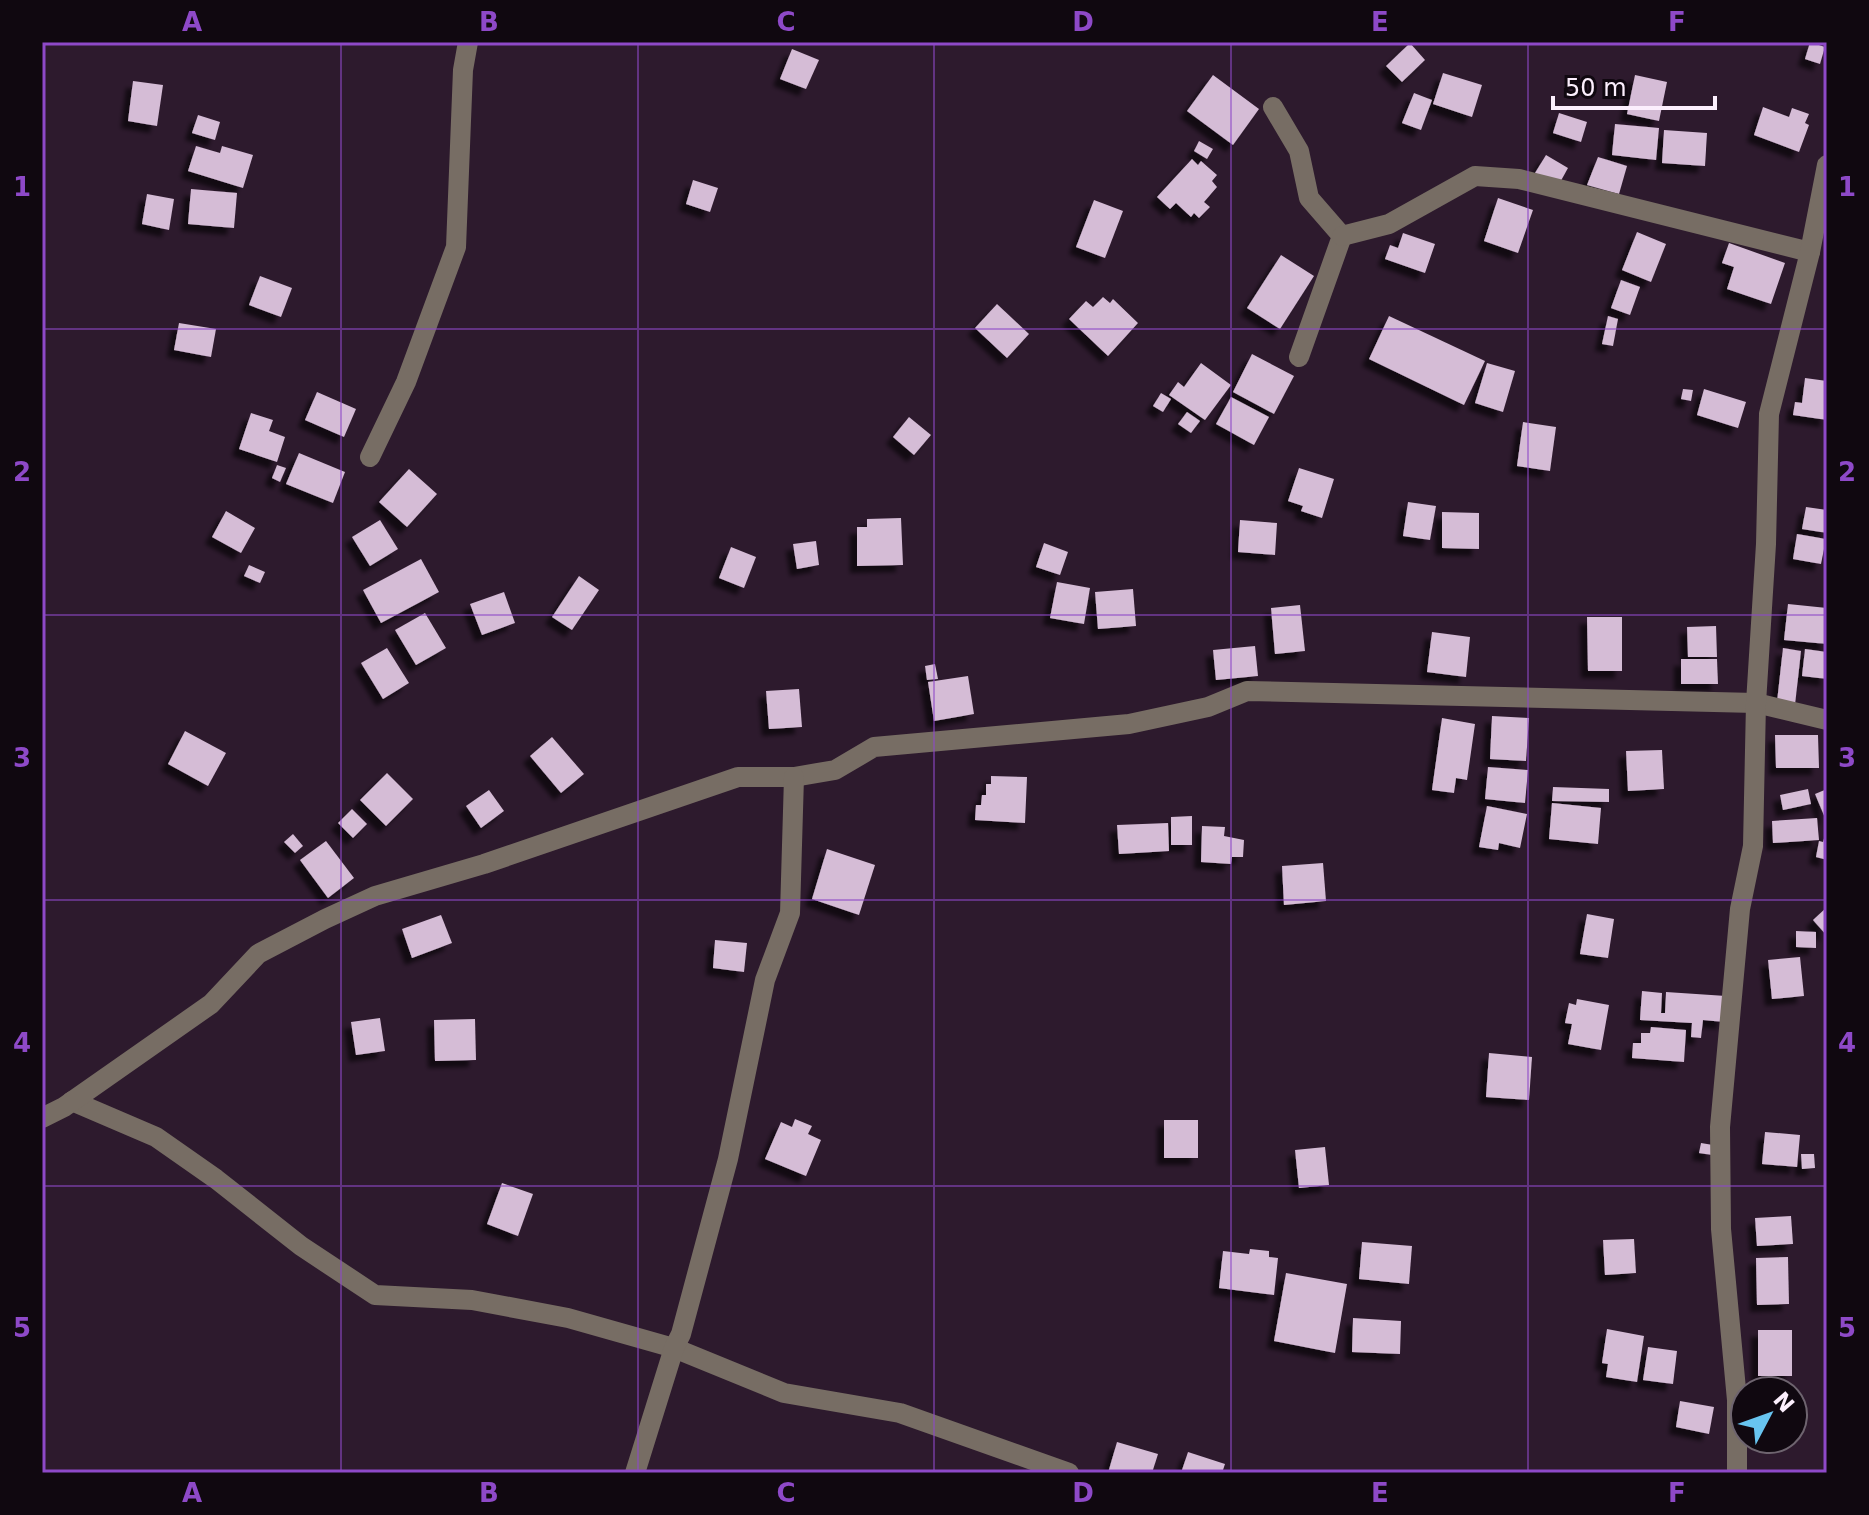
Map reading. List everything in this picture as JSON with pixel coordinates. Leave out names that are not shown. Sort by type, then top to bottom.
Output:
[{"type":"street","points":[[370,457],[406,382],[456,247],[463,70],[468,42]]},
{"type":"street","points":[[1273,107],[1299,151],[1309,198],[1342,236]]},
{"type":"street","points":[[1737,1473],[1737,1400],[1721,1229],[1720,1127],[1740,909],[1753,846],[1769,414],[1810,252],[1827,165]]},
{"type":"street","points":[[1342,236],[1389,224],[1475,176],[1519,179],[1810,252]]},
{"type":"street","points":[[1299,357],[1342,236]]},
{"type":"street","points":[[42,1118],[72,1101],[211,1004],[258,954],[325,919],[375,896],[484,864],[738,777],[794,777],[835,770],[874,747],[1129,724],[1208,707],[1247,691],[1756,703],[1827,720]]},
{"type":"street","points":[[635,1473],[681,1334],[712,1225],[765,980],[790,913],[794,777]]},
{"type":"street","points":[[72,1101],[156,1137],[216,1179],[301,1246],[375,1295],[472,1300],[568,1318],[674,1348],[784,1393],[900,1413],[1069,1473]]},
{"type":"building","points":[[1810,42],[1825,47],[1820,64],[1805,59]]},
{"type":"building","points":[[1410,43],[1425,60],[1402,82],[1386,66]]},
{"type":"building","points":[[792,49],[819,60],[806,89],[780,79]]},
{"type":"building","points":[[1443,73],[1482,85],[1472,117],[1433,104]]},
{"type":"building","points":[[1213,75],[1259,109],[1233,145],[1187,111]]},
{"type":"building","points":[[1635,75],[1667,82],[1659,121],[1627,114]]},
{"type":"building","points":[[133,81],[163,85],[157,126],[128,121]]},
{"type":"building","points":[[1414,93],[1432,100],[1421,130],[1402,123]]},
{"type":"building","points":[[1763,107],[1789,117],[1792,108],[1809,114],[1805,123],[1809,125],[1799,152],[1754,135]]},
{"type":"building","points":[[1559,113],[1587,122],[1581,142],[1553,133]]},
{"type":"building","points":[[198,115],[220,122],[215,140],[192,133]]},
{"type":"building","points":[[1615,124],[1659,128],[1656,160],[1612,155]]},
{"type":"building","points":[[1664,130],[1707,133],[1705,166],[1662,163]]},
{"type":"building","points":[[1199,141],[1213,149],[1207,159],[1194,151]]},
{"type":"building","points":[[196,146],[220,153],[222,146],[253,155],[243,188],[188,171]]},
{"type":"building","points":[[1546,155],[1568,168],[1558,186],[1535,173]]},
{"type":"building","points":[[1598,157],[1627,166],[1619,194],[1587,185]]},
{"type":"building","points":[[1192,159],[1198,165],[1201,161],[1217,175],[1212,181],[1217,187],[1204,202],[1210,207],[1199,218],[1194,213],[1191,217],[1176,203],[1170,209],[1157,197]]},
{"type":"building","points":[[693,180],[718,188],[710,212],[686,204]]},
{"type":"building","points":[[191,189],[237,193],[234,228],[188,224]]},
{"type":"building","points":[[147,194],[174,199],[169,230],[142,224]]},
{"type":"building","points":[[1498,198],[1533,210],[1518,253],[1484,241]]},
{"type":"building","points":[[1094,200],[1123,211],[1105,258],[1076,247]]},
{"type":"building","points":[[1637,232],[1666,244],[1651,282],[1622,270]]},
{"type":"building","points":[[1403,233],[1435,244],[1425,273],[1385,259],[1390,245],[1398,248]]},
{"type":"building","points":[[1729,243],[1785,263],[1771,304],[1727,289],[1734,267],[1722,263]]},
{"type":"building","points":[[1281,255],[1314,276],[1280,329],[1247,308]]},
{"type":"building","points":[[260,276],[292,288],[281,317],[249,305]]},
{"type":"building","points":[[1621,280],[1640,287],[1630,315],[1611,308]]},
{"type":"building","points":[[1103,297],[1110,303],[1113,299],[1138,323],[1108,356],[1069,319],[1086,301],[1093,307]]},
{"type":"building","points":[[997,304],[1029,334],[1007,358],[975,328]]},
{"type":"building","points":[[1389,316],[1485,361],[1464,405],[1369,359]]},
{"type":"building","points":[[1608,316],[1618,319],[1613,346],[1602,344]]},
{"type":"building","points":[[179,323],[216,329],[211,357],[174,350]]},
{"type":"building","points":[[1252,354],[1294,376],[1274,414],[1233,392]]},
{"type":"building","points":[[1201,363],[1231,385],[1205,420],[1169,395],[1178,382],[1184,387]]},
{"type":"building","points":[[1487,363],[1515,371],[1503,412],[1475,403]]},
{"type":"building","points":[[1805,378],[1827,381],[1827,420],[1793,415],[1795,402],[1802,403]]},
{"type":"building","points":[[1683,389],[1693,390],[1691,401],[1681,399]]},
{"type":"building","points":[[1704,389],[1746,402],[1738,428],[1697,415]]},
{"type":"building","points":[[317,392],[356,409],[344,437],[305,420]]},
{"type":"building","points":[[1161,393],[1171,399],[1163,412],[1153,406]]},
{"type":"building","points":[[1231,397],[1269,417],[1254,445],[1216,424]]},
{"type":"building","points":[[1187,412],[1200,421],[1191,433],[1178,424]]},
{"type":"building","points":[[251,413],[273,420],[269,431],[285,437],[277,462],[239,449]]},
{"type":"building","points":[[909,417],[931,435],[914,455],[893,437]]},
{"type":"building","points":[[1523,422],[1556,427],[1550,471],[1517,466]]},
{"type":"building","points":[[299,453],[345,472],[333,503],[286,484]]},
{"type":"building","points":[[277,465],[286,468],[280,482],[272,478]]},
{"type":"building","points":[[1299,468],[1334,479],[1322,518],[1301,511],[1303,506],[1288,501]]},
{"type":"building","points":[[409,469],[437,494],[407,527],[379,502]]},
{"type":"building","points":[[1408,502],[1436,506],[1430,540],[1403,536]]},
{"type":"building","points":[[1806,507],[1827,510],[1827,533],[1802,529]]},
{"type":"building","points":[[226,511],[255,528],[241,553],[212,537]]},
{"type":"building","points":[[1442,512],[1479,513],[1479,549],[1442,548]]},
{"type":"building","points":[[901,518],[903,565],[857,566],[857,527],[867,527],[867,519]]},
{"type":"building","points":[[380,520],[398,549],[370,566],[352,537]]},
{"type":"building","points":[[1240,520],[1277,523],[1275,555],[1238,552]]},
{"type":"building","points":[[1797,534],[1826,539],[1821,564],[1793,559]]},
{"type":"building","points":[[816,541],[819,565],[797,569],[793,544]]},
{"type":"building","points":[[1044,543],[1068,552],[1060,575],[1036,567]]},
{"type":"building","points":[[731,547],[756,557],[744,588],[719,578]]},
{"type":"building","points":[[421,559],[439,592],[381,623],[363,590]]},
{"type":"building","points":[[249,565],[265,572],[260,583],[244,576]]},
{"type":"building","points":[[579,576],[599,590],[572,630],[552,617]]},
{"type":"building","points":[[1057,582],[1090,588],[1084,624],[1050,618]]},
{"type":"building","points":[[1133,589],[1136,626],[1098,629],[1095,592]]},
{"type":"building","points":[[504,592],[515,623],[482,635],[470,604]]},
{"type":"building","points":[[1788,604],[1827,608],[1827,644],[1784,640]]},
{"type":"building","points":[[1300,605],[1305,651],[1275,654],[1271,608]]},
{"type":"building","points":[[425,613],[446,648],[416,665],[395,630]]},
{"type":"building","points":[[1587,617],[1622,617],[1622,671],[1588,671]]},
{"type":"building","points":[[1716,626],[1717,657],[1688,657],[1687,627]]},
{"type":"building","points":[[1432,632],[1470,637],[1466,677],[1427,672]]},
{"type":"building","points":[[1255,646],[1258,676],[1216,680],[1213,650]]},
{"type":"building","points":[[387,648],[409,683],[383,699],[361,663]]},
{"type":"building","points":[[1783,648],[1801,651],[1795,705],[1777,702]]},
{"type":"building","points":[[1805,649],[1827,652],[1827,679],[1802,676]]},
{"type":"building","points":[[1681,659],[1717,659],[1718,684],[1681,684]]},
{"type":"building","points":[[935,664],[938,679],[927,680],[925,666]]},
{"type":"building","points":[[968,676],[974,714],[934,721],[928,682]]},
{"type":"building","points":[[799,689],[802,727],[769,729],[766,691]]},
{"type":"building","points":[[1492,716],[1529,718],[1526,761],[1490,759]]},
{"type":"building","points":[[1442,718],[1475,724],[1467,780],[1456,778],[1454,793],[1432,790]]},
{"type":"building","points":[[185,731],[226,753],[208,786],[168,764]]},
{"type":"building","points":[[1775,735],[1818,735],[1819,768],[1776,768]]},
{"type":"building","points":[[552,737],[584,774],[561,793],[530,756]]},
{"type":"building","points":[[1662,750],[1664,789],[1628,791],[1626,751]]},
{"type":"building","points":[[1488,767],[1528,770],[1525,803],[1485,799]]},
{"type":"building","points":[[387,773],[413,799],[386,826],[360,800]]},
{"type":"building","points":[[991,776],[1027,777],[1025,823],[975,820],[976,805],[981,805],[982,795],[986,795],[986,784],[991,784]]},
{"type":"building","points":[[1553,787],[1609,789],[1609,802],[1552,801]]},
{"type":"building","points":[[1808,789],[1811,804],[1783,810],[1780,795]]},
{"type":"building","points":[[1827,789],[1827,817],[1825,818],[1815,794]]},
{"type":"building","points":[[489,790],[504,811],[481,828],[466,806]]},
{"type":"building","points":[[1552,803],[1601,808],[1598,844],[1549,839]]},
{"type":"building","points":[[1487,806],[1527,814],[1520,848],[1499,843],[1498,850],[1479,847]]},
{"type":"building","points":[[352,809],[367,824],[353,838],[338,823]]},
{"type":"building","points":[[1192,816],[1192,845],[1171,845],[1171,817]]},
{"type":"building","points":[[1817,818],[1819,840],[1773,843],[1772,821]]},
{"type":"building","points":[[1168,823],[1169,851],[1119,854],[1117,825]]},
{"type":"building","points":[[1202,826],[1225,827],[1224,836],[1244,840],[1243,857],[1232,857],[1231,864],[1201,862]]},
{"type":"building","points":[[1826,831],[1827,860],[1816,857],[1819,841],[1823,842]]},
{"type":"building","points":[[293,834],[303,846],[295,853],[284,842]]},
{"type":"building","points":[[326,841],[354,878],[328,898],[300,860]]},
{"type":"building","points":[[827,849],[875,865],[859,915],[812,899]]},
{"type":"building","points":[[1323,863],[1326,901],[1284,905],[1282,866]]},
{"type":"building","points":[[1827,907],[1827,936],[1813,920]]},
{"type":"building","points":[[1587,914],[1614,919],[1608,958],[1580,954]]},
{"type":"building","points":[[441,915],[452,943],[412,958],[402,929]]},
{"type":"building","points":[[1796,931],[1816,932],[1816,948],[1796,947]]},
{"type":"building","points":[[715,940],[747,943],[744,972],[713,968]]},
{"type":"building","points":[[1800,957],[1804,996],[1772,999],[1768,960]]},
{"type":"building","points":[[1642,991],[1662,993],[1661,1013],[1665,1013],[1666,992],[1726,996],[1724,1022],[1703,1020],[1701,1038],[1691,1037],[1692,1023],[1640,1020]]},
{"type":"building","points":[[1577,999],[1609,1005],[1601,1050],[1568,1044],[1572,1024],[1565,1023],[1569,1003],[1576,1005]]},
{"type":"building","points":[[380,1018],[385,1051],[356,1055],[351,1022]]},
{"type":"building","points":[[475,1019],[476,1060],[435,1061],[434,1020]]},
{"type":"building","points":[[1651,1027],[1686,1030],[1684,1062],[1632,1058],[1633,1043],[1641,1043],[1641,1033],[1650,1033]]},
{"type":"building","points":[[1489,1053],[1532,1057],[1529,1100],[1486,1097]]},
{"type":"building","points":[[795,1119],[812,1126],[808,1134],[821,1140],[806,1176],[765,1159],[781,1122],[792,1127]]},
{"type":"building","points":[[1164,1120],[1198,1120],[1198,1158],[1164,1158]]},
{"type":"building","points":[[1765,1132],[1800,1135],[1797,1167],[1762,1164]]},
{"type":"building","points":[[1701,1143],[1713,1145],[1712,1155],[1699,1153]]},
{"type":"building","points":[[1325,1147],[1329,1185],[1299,1188],[1295,1150]]},
{"type":"building","points":[[1801,1154],[1814,1154],[1815,1168],[1802,1169]]},
{"type":"building","points":[[502,1183],[533,1194],[518,1236],[487,1224]]},
{"type":"building","points":[[1791,1216],[1793,1244],[1757,1246],[1755,1218]]},
{"type":"building","points":[[1634,1239],[1636,1273],[1605,1275],[1603,1240]]},
{"type":"building","points":[[1362,1242],[1412,1246],[1409,1284],[1359,1279]]},
{"type":"building","points":[[1250,1249],[1269,1251],[1269,1257],[1278,1258],[1274,1295],[1219,1288],[1223,1251],[1249,1254]]},
{"type":"building","points":[[1788,1257],[1789,1304],[1757,1305],[1756,1258]]},
{"type":"building","points":[[1286,1273],[1347,1284],[1335,1353],[1274,1341]]},
{"type":"building","points":[[1353,1318],[1401,1321],[1400,1354],[1352,1352]]},
{"type":"building","points":[[1607,1329],[1644,1336],[1637,1382],[1606,1377],[1608,1364],[1602,1363]]},
{"type":"building","points":[[1758,1330],[1792,1330],[1792,1375],[1758,1375]]},
{"type":"building","points":[[1648,1347],[1677,1351],[1673,1384],[1643,1380]]},
{"type":"building","points":[[1680,1401],[1714,1407],[1709,1434],[1676,1427]]},
{"type":"building","points":[[1117,1442],[1158,1454],[1152,1473],[1108,1473]]},
{"type":"building","points":[[1188,1452],[1225,1464],[1222,1473],[1181,1473]]}]
